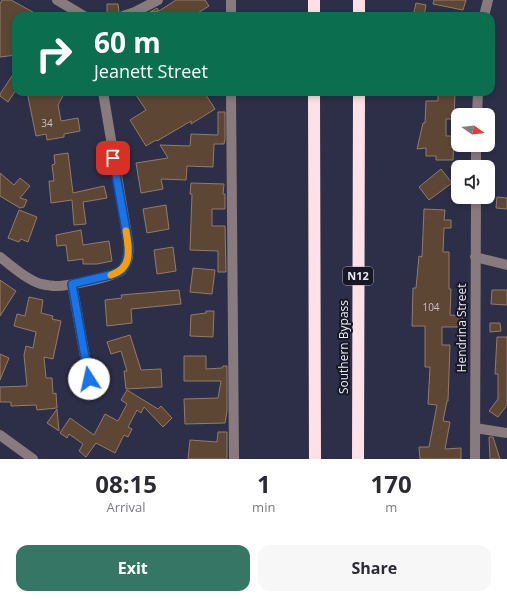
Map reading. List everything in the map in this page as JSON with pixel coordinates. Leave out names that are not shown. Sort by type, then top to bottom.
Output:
[{"type":"highway","points":[[314,0],[314,12]]},
{"type":"highway","points":[[359,0],[359,12]]},
{"type":"highway","points":[[314,96],[315,459]]},
{"type":"highway","name":"Southern Bypass","points":[[358,459],[359,96]]},
{"type":"street","points":[[57,0],[77,12]]},
{"type":"street","points":[[135,12],[158,0]]},
{"type":"street","points":[[231,0],[231,12]]},
{"type":"street","points":[[485,12],[488,0]]},
{"type":"street","points":[[0,257],[33,281],[48,286],[72,284],[114,274],[122,270],[126,264],[129,247],[104,96]]},
{"type":"street","points":[[231,96],[234,459]]},
{"type":"street","points":[[477,108],[478,96]]},
{"type":"street","name":"Hendrina Street","points":[[475,459],[476,204]]},
{"type":"street","points":[[475,257],[507,265]]},
{"type":"street","points":[[72,284],[89,379]]},
{"type":"street","points":[[475,428],[507,433]]},
{"type":"street","points":[[0,435],[33,459]]},
{"type":"building","points":[[2,0],[11,0],[33,12],[12,12],[12,56],[0,57],[0,4]]},
{"type":"building","points":[[176,0],[205,0],[209,6],[199,12],[150,12],[157,8],[159,11]]},
{"type":"building","points":[[434,0],[466,0],[463,10],[433,4]]},
{"type":"building","points":[[416,3],[426,5],[425,12],[414,12]]},
{"type":"building","points":[[107,4],[118,4],[118,12],[107,12]]},
{"type":"building","points":[[12,76],[12,96],[8,102],[0,96]]},
{"type":"building","points":[[28,96],[63,96],[58,105],[61,121],[78,118],[80,131],[64,134],[64,137],[47,140],[46,134],[36,136]]},
{"type":"building","points":[[137,96],[207,96],[215,109],[191,124],[191,121],[146,146],[130,120],[146,110]]},
{"type":"building","points":[[438,96],[455,96],[454,108],[451,108],[451,119],[446,119],[446,136],[451,136],[451,152],[453,152],[453,160],[436,160],[436,156],[426,156],[426,148],[417,149],[423,123],[425,123],[426,101],[438,101]]},
{"type":"building","points":[[218,112],[225,112],[225,139],[224,144],[214,144],[213,167],[187,166],[186,180],[161,179],[163,189],[141,193],[136,163],[168,158],[160,145],[190,146],[191,134],[218,135]]},
{"type":"building","points":[[68,153],[73,193],[104,186],[107,198],[83,202],[86,224],[74,225],[72,200],[51,203],[49,181],[54,181],[52,165],[55,164],[54,155]]},
{"type":"building","points":[[441,169],[451,182],[451,184],[429,200],[419,187]]},
{"type":"building","points":[[0,173],[14,185],[20,178],[30,186],[20,198],[27,200],[24,207],[20,208],[0,196]]},
{"type":"building","points":[[191,183],[224,184],[223,194],[225,194],[225,209],[212,209],[212,226],[225,226],[226,272],[218,272],[218,251],[190,250]]},
{"type":"building","points":[[497,197],[507,198],[507,209],[496,208]]},
{"type":"building","points":[[166,205],[169,229],[147,233],[143,209]]},
{"type":"building","points":[[424,209],[445,210],[444,220],[451,220],[451,228],[444,228],[443,252],[449,252],[449,289],[451,289],[450,315],[463,316],[462,327],[442,327],[442,345],[450,345],[448,401],[443,421],[450,422],[445,449],[461,448],[461,459],[420,459],[419,447],[429,447],[437,405],[428,404],[430,367],[425,367],[425,326],[412,326],[413,288],[416,288],[419,256],[422,257]]},
{"type":"building","points":[[19,210],[37,217],[28,242],[21,239],[19,242],[8,238]]},
{"type":"building","points":[[81,230],[83,245],[109,241],[112,261],[97,264],[83,264],[83,259],[68,261],[66,245],[57,246],[56,235]]},
{"type":"building","points":[[173,247],[176,271],[157,274],[154,250]]},
{"type":"building","points":[[193,268],[215,270],[212,294],[190,292]]},
{"type":"building","points":[[0,280],[16,291],[0,316]]},
{"type":"building","points":[[179,290],[181,304],[131,309],[132,323],[107,326],[105,300],[122,298],[121,295]]},
{"type":"building","points":[[492,290],[507,290],[507,305],[491,304]]},
{"type":"building","points":[[29,297],[43,300],[41,313],[53,316],[52,319],[61,321],[53,359],[44,357],[46,378],[52,378],[53,394],[56,393],[57,408],[37,410],[36,405],[11,406],[11,402],[0,402],[0,387],[27,386],[24,355],[26,346],[33,348],[36,332],[14,326],[17,314],[25,316]]},
{"type":"building","points":[[206,311],[214,311],[213,337],[190,336],[191,315],[206,313]]},
{"type":"building","points":[[490,323],[500,323],[501,331],[490,332]]},
{"type":"building","points":[[130,335],[141,370],[161,369],[162,387],[126,389],[124,371],[127,371],[121,351],[111,354],[107,342]]},
{"type":"building","points":[[497,337],[507,337],[507,405],[498,417],[489,411],[498,399],[498,374],[495,374]]},
{"type":"building","points":[[0,354],[9,358],[0,380]]},
{"type":"building","points":[[184,356],[206,356],[206,369],[222,368],[223,366],[227,366],[227,411],[225,423],[185,424],[184,399],[218,398],[221,381],[184,381]]},
{"type":"building","points":[[127,390],[158,409],[161,406],[172,418],[163,427],[144,407],[141,413],[137,410],[128,427],[132,429],[128,437],[124,435],[115,453],[96,443],[86,457],[79,451],[83,444],[69,434],[67,438],[60,433],[70,418],[94,435],[105,414],[118,421],[127,404],[121,400]]},
{"type":"building","points":[[57,409],[59,431],[47,423]]},
{"type":"building","points":[[218,432],[227,432],[227,459],[188,459],[190,440],[217,442]]},
{"type":"building","points":[[489,437],[493,437],[500,459],[490,459]]},
{"type":"slow traffic","points":[[111,275],[122,270],[126,264],[129,247],[126,231]]},
{"type":"route","points":[[89,379],[72,284],[114,274],[122,270],[126,264],[129,247],[113,158]]}]
